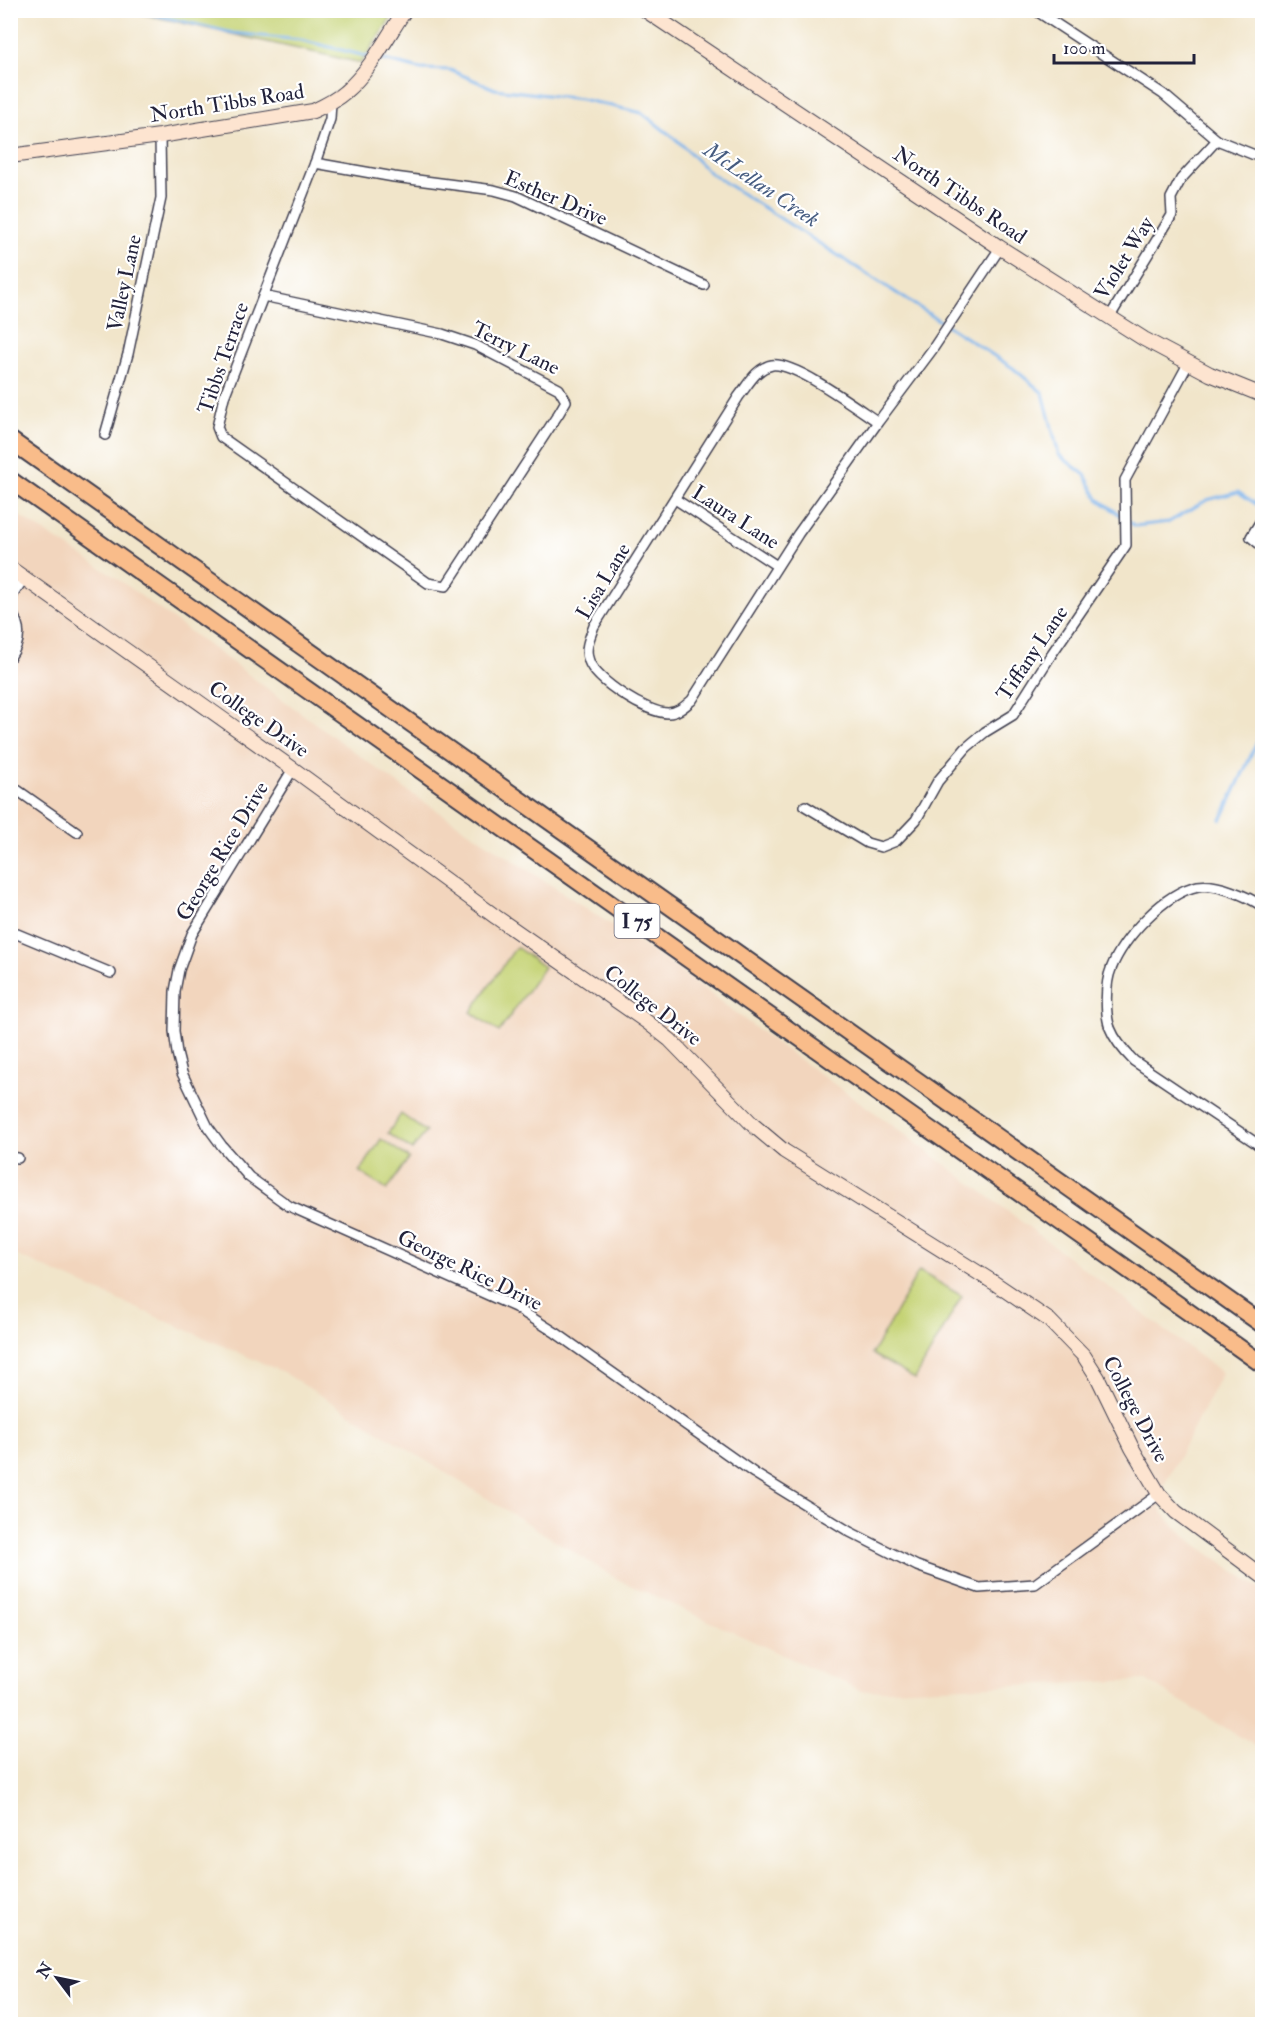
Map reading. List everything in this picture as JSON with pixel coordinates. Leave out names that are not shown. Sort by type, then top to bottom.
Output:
[{"type":"highway","name":"I 75","points":[[10,440],[1263,1324]]},
{"type":"highway","name":"I 75","points":[[10,480],[1263,1364]]},
{"type":"street","name":"North Tibbs Road","points":[[10,156],[313,111],[346,92],[360,77],[405,10]]},
{"type":"street","name":"North Tibbs Road","points":[[645,10],[1000,248],[1109,318],[1188,364],[1263,395]]},
{"type":"street","points":[[1035,10],[1163,94],[1217,140],[1263,158]]},
{"type":"street","name":"Tibbs Terrace","points":[[331,102],[330,119],[315,163],[218,416],[217,427],[221,437],[428,583],[446,586]]},
{"type":"street","name":"Valley Lane","points":[[105,435],[128,354],[161,198],[160,135]]},
{"type":"street","name":"Violet Way","points":[[1109,318],[1172,215],[1171,198],[1181,179],[1217,140]]},
{"type":"street","name":"Esther Drive","points":[[315,163],[394,177],[494,190],[516,196],[704,285]]},
{"type":"street","name":"Lisa Lane","points":[[878,422],[795,370],[771,365],[757,372],[739,396],[594,626],[587,647],[588,661],[596,674],[637,703],[655,712],[671,713],[692,700],[777,566],[878,422],[932,350],[1000,248]]},
{"type":"street","name":"Terry Lane","points":[[263,296],[442,334],[476,345],[559,389],[566,401],[446,586]]},
{"type":"street","name":"Tiffany Lane","points":[[806,806],[867,843],[881,847],[896,841],[916,820],[938,781],[966,748],[985,732],[1013,715],[1126,546],[1125,480],[1188,364]]},
{"type":"street","name":"Laura Lane","points":[[675,499],[777,566]]},
{"type":"street","points":[[1261,521],[1251,537],[1263,546]]},
{"type":"street","name":"College Drive","points":[[11,570],[293,769],[503,922],[647,1022],[670,1040],[753,1125],[784,1151],[993,1282],[1049,1320],[1084,1356],[1098,1378],[1132,1448],[1159,1494],[1176,1512],[1263,1576]]},
{"type":"street","points":[[10,599],[24,578]]},
{"type":"street","points":[[10,611],[16,618],[20,633],[17,647],[10,657]]},
{"type":"street","name":"George Rice Drive","points":[[293,769],[192,934],[179,970],[175,991],[174,1030],[182,1073],[208,1127],[249,1177],[289,1206],[515,1307],[556,1333],[754,1473],[850,1532],[917,1566],[979,1588],[1035,1584],[1159,1494]]},
{"type":"street","points":[[10,786],[77,832]]},
{"type":"street","points":[[1263,906],[1245,896],[1218,888],[1198,886],[1181,894],[1159,906],[1141,924],[1111,969],[1107,987],[1109,1026],[1117,1042],[1134,1061],[1263,1147]]},
{"type":"street","points":[[10,931],[111,973]]},
{"type":"shaded area","points":[[10,510],[115,577],[409,792],[668,962],[973,1185],[1222,1373],[1159,1495],[1160,1509],[1195,1544],[1262,1590],[1262,1750],[1146,1680],[862,1691],[617,1579],[283,1372],[11,1253]]},
{"type":"green space","points":[[396,10],[361,63],[129,11]]},
{"type":"green space","points":[[516,947],[544,967],[499,1032],[471,1012]]},
{"type":"green space","points":[[401,1114],[426,1132],[412,1150],[388,1133]]},
{"type":"green space","points":[[381,1139],[409,1158],[387,1190],[360,1172]]},
{"type":"green space","points":[[919,1271],[962,1296],[915,1379],[872,1354]]},
{"type":"waterway","name":"McLellan Creek","points":[[134,10],[233,33],[301,40],[370,57]]},
{"type":"waterway","name":"McLellan Creek","points":[[380,59],[420,69],[450,70],[495,89],[581,99],[642,113],[678,141],[710,173],[1013,368],[1043,393],[1059,455],[1085,475],[1098,499],[1123,517]]},
{"type":"waterway","name":"McLellan Creek","points":[[1128,521],[1135,526],[1169,522],[1207,500],[1238,492],[1262,508]]},
{"type":"waterway","points":[[1221,820],[1262,732]]}]
